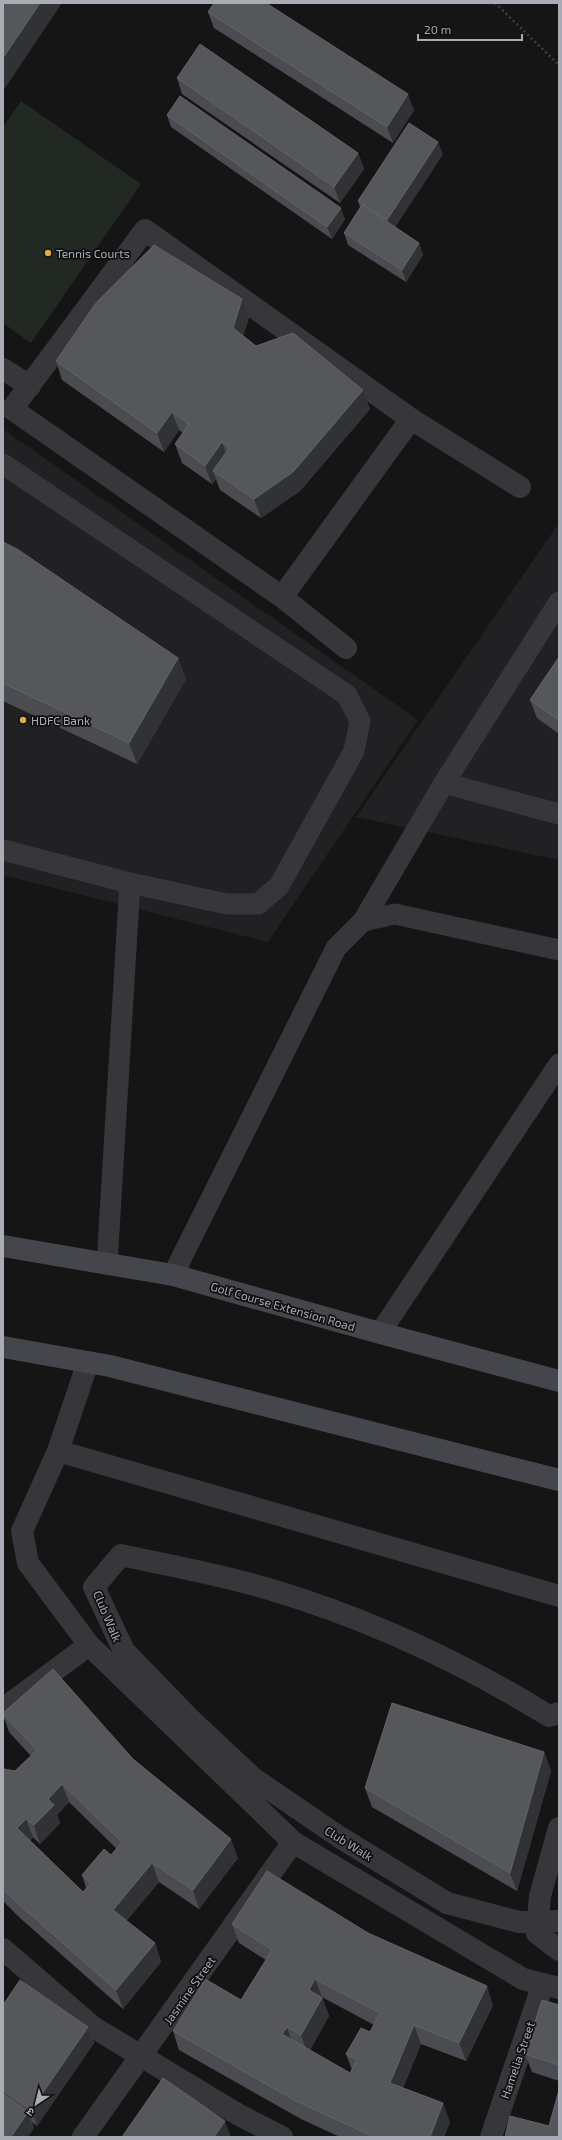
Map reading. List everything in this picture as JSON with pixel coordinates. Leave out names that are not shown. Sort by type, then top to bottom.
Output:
[{"type":"main road","name":"Golf Course Extension Road","points":[[3,1246],[173,1275],[559,1381]]},
{"type":"main road","points":[[3,1347],[88,1362],[559,1480]]},
{"type":"street","points":[[346,648],[282,597],[12,409],[145,230],[411,419],[520,487]]},
{"type":"street","points":[[3,369],[30,386]]},
{"type":"street","points":[[282,597],[411,419]]},
{"type":"street","points":[[88,1362],[58,1451],[22,1531],[28,1563],[89,1645],[293,1842],[523,1979],[551,1986]]},
{"type":"street","points":[[58,1451],[559,1596]]},
{"type":"street","name":"Club Walk","points":[[559,1712],[549,1716],[497,1684],[377,1626],[272,1590],[121,1555],[94,1587],[124,1651],[189,1718],[253,1778],[341,1838],[447,1903],[519,1922],[538,1920],[559,1921]]},
{"type":"street","points":[[3,1709],[89,1645]]},
{"type":"street","points":[[559,1828],[540,1896],[537,1933],[559,1950]]},
{"type":"street","name":"Jasmine Street","points":[[83,2137],[293,1842]]},
{"type":"street","points":[[3,1949],[93,2027],[239,2115],[282,2137]]},
{"type":"street","name":"Hamelia Street","points":[[491,2137],[551,1986]]},
{"type":"lane","points":[[3,464],[347,695],[360,722],[354,751],[279,886],[258,904],[227,904],[130,883],[3,850]]},
{"type":"lane","points":[[173,1275],[336,948],[363,921],[444,783],[559,602]]},
{"type":"lane","points":[[444,783],[559,814]]},
{"type":"lane","points":[[107,1264],[130,883]]},
{"type":"lane","points":[[363,921],[395,914],[559,950]]},
{"type":"lane","points":[[380,1333],[559,1064]]},
{"type":"path","points":[[495,3],[559,65]]},
{"type":"shaded area","name":"Tennis Courts","points":[[21,101],[141,184],[31,343],[3,323],[3,127]]},
{"type":"shaded area","points":[[3,429],[418,720],[268,942],[3,875]]},
{"type":"shaded area","points":[[559,523],[559,860],[356,817]]},
{"type":"building","points":[[3,3],[40,3],[3,58]]},
{"type":"building","points":[[214,3],[266,3],[408,94],[387,127],[208,12]]},
{"type":"building","points":[[200,44],[358,153],[334,187],[177,78]]},
{"type":"building","points":[[180,96],[341,208],[327,227],[167,115]]},
{"type":"building","points":[[409,123],[438,142],[387,220],[358,201]]},
{"type":"building","points":[[362,205],[419,243],[402,270],[344,233]]},
{"type":"building","points":[[154,245],[242,299],[233,328],[256,346],[293,333],[363,390],[293,472],[254,499],[213,471],[229,448],[222,442],[205,466],[175,444],[189,424],[172,412],[157,433],[56,361],[96,303]]},
{"type":"building","points":[[3,542],[17,549],[178,658],[129,743],[3,683]]},
{"type":"building","points":[[559,657],[559,720],[530,700]]},
{"type":"building","points":[[53,1669],[133,1759],[231,1839],[193,1890],[152,1863],[113,1910],[155,1943],[116,1990],[3,1889],[3,1769],[15,1771],[37,1750],[3,1713]],"holes":[[[62,1784],[122,1842],[111,1855],[104,1849],[82,1875],[91,1883],[83,1892],[17,1828],[26,1819],[34,1825],[54,1805],[48,1799]]]},
{"type":"building","points":[[392,1703],[544,1752],[510,1873],[365,1788]]},
{"type":"building","points":[[267,1871],[368,1933],[487,1986],[459,2043],[414,2025],[390,2083],[443,2103],[430,2137],[374,2137],[294,2100],[173,2031],[205,1979],[241,2000],[272,1950],[232,1924]],"holes":[[[315,1979],[380,2013],[370,2032],[361,2028],[346,2054],[357,2060],[350,2073],[282,2034],[287,2027],[301,2035],[322,1998],[309,1990]]]},
{"type":"building","points":[[20,1980],[88,2027],[31,2110],[3,2090],[3,2005]]},
{"type":"building","points":[[542,2000],[559,2005],[559,2065],[525,2054]]},
{"type":"building","points":[[163,2078],[225,2121],[214,2137],[122,2137]]},
{"type":"building","points":[[559,2090],[559,2137],[505,2137],[510,2116],[549,2126]]},
{"type":"building","points":[[3,2094],[28,2112],[11,2137],[3,2137]]},
{"type":"place","name":"Tennis Courts","points":[[48,253]]},
{"type":"place","name":"HDFC Bank","points":[[23,720]]}]
